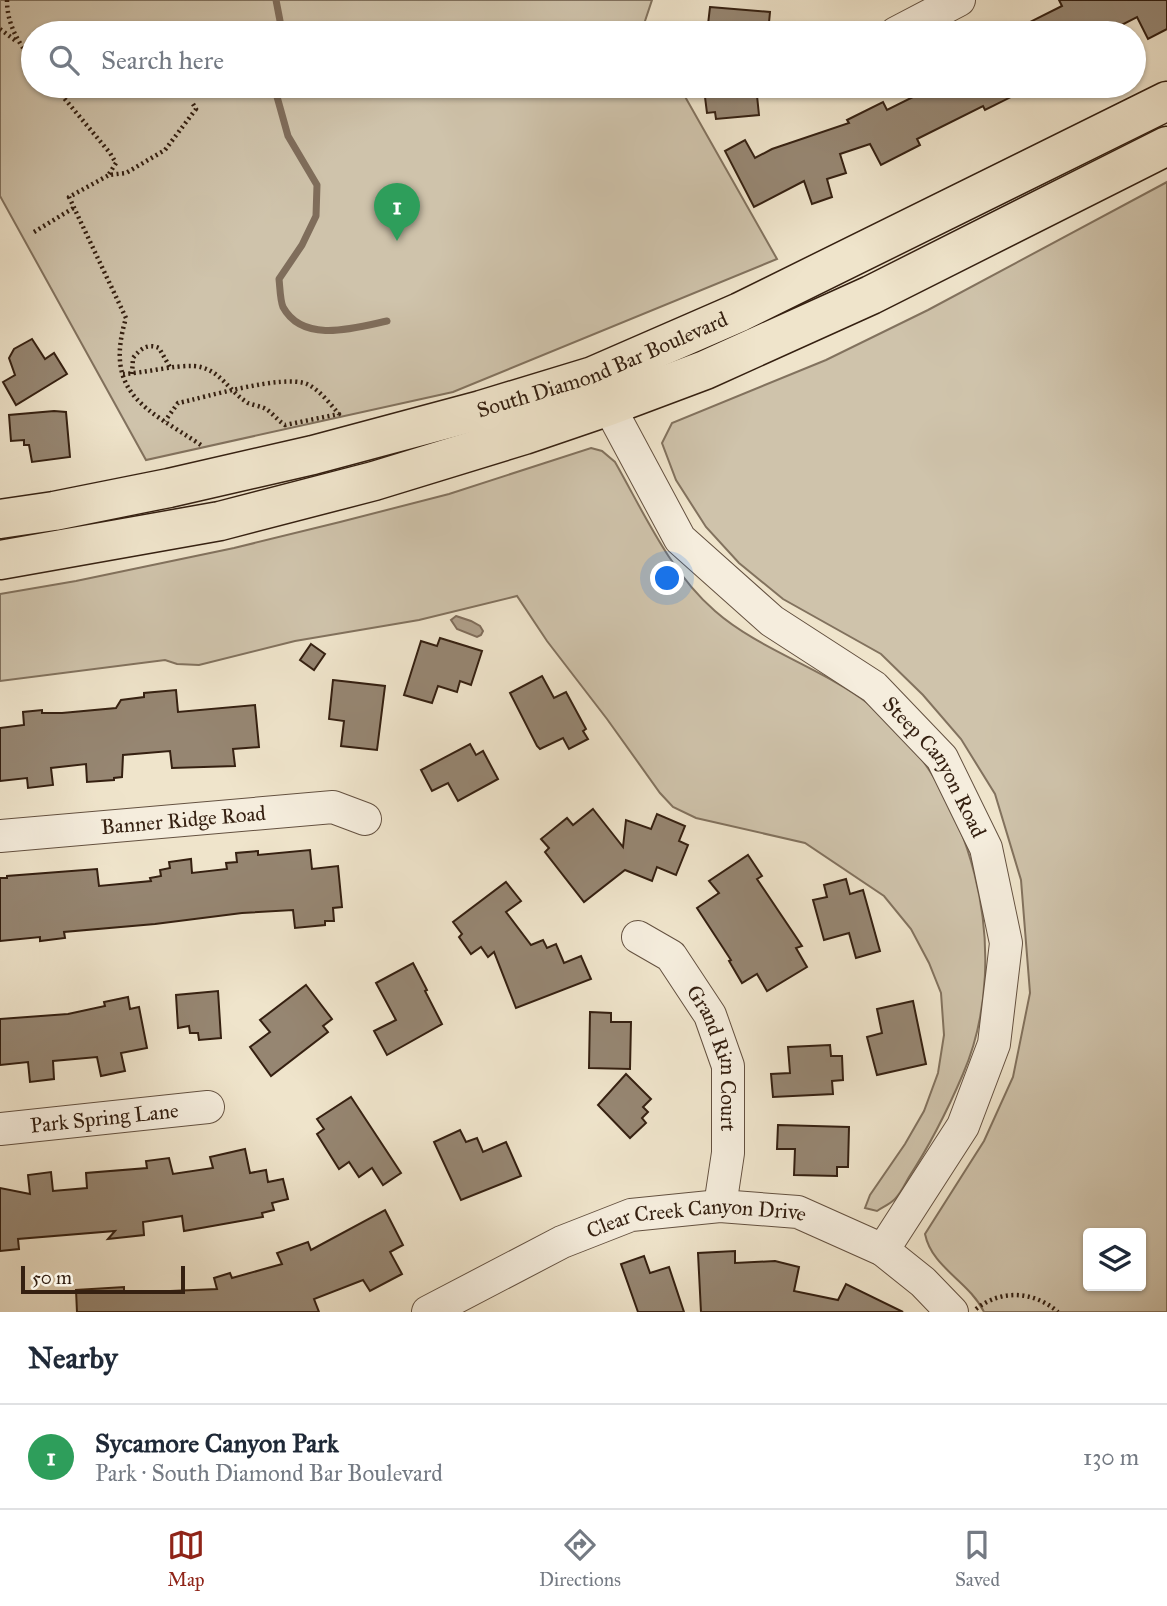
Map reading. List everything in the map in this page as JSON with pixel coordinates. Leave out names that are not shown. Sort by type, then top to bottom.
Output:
[{"type":"main road","name":"South Diamond Bar Boulevard","points":[[0,560],[220,521],[374,481],[524,435],[740,312],[1167,101]]},
{"type":"main road","name":"South Diamond Bar Boulevard","points":[[0,519],[169,488],[313,456],[481,410],[601,391],[705,370],[871,295],[1167,146]]},
{"type":"street","points":[[917,21],[950,2]]},
{"type":"street","name":"Steep Canyon Road","points":[[601,391],[680,539],[772,621],[874,687],[942,758],[986,848],[1006,943],[994,1044],[963,1126],[883,1250]]},
{"type":"street","name":"Banner Ridge Road","points":[[0,836],[333,807],[365,818]]},
{"type":"street","name":"Grand Rim Court","points":[[638,937],[671,956],[710,1015],[727,1066],[728,1153],[720,1206]]},
{"type":"street","name":"Park Spring Lane","points":[[0,1129],[208,1107]]},
{"type":"street","name":"Clear Creek Canyon Drive","points":[[428,1312],[562,1242],[631,1215],[720,1206],[798,1212],[883,1250],[923,1282],[952,1312]]},
{"type":"path","points":[[7,0],[10,22],[21,45]]},
{"type":"path","points":[[0,29],[19,42]]},
{"type":"path","points":[[64,98],[116,163],[109,175]]},
{"type":"path","points":[[193,104],[196,109],[165,150],[126,173],[109,175],[69,197],[126,317],[120,342],[123,374],[133,397],[201,445]]},
{"type":"path","points":[[34,232],[75,207]]},
{"type":"path","points":[[132,374],[133,358],[144,347],[149,346],[159,348],[171,369]]},
{"type":"path","points":[[123,374],[192,366],[205,368],[216,373],[235,391],[248,402],[264,408],[285,425],[339,414],[320,393],[307,384],[284,380],[235,391],[178,402],[164,421]]},
{"type":"path","points":[[972,1312],[986,1301],[1005,1295],[1022,1295],[1047,1302],[1058,1312]]},
{"type":"shaded area","points":[[0,0],[652,0],[645,21],[21,21],[21,98],[686,98],[777,259],[453,392],[146,460],[0,196]]},
{"type":"shaded area","points":[[1167,182],[1167,1312],[984,1312],[929,1246],[925,1234],[984,1141],[1013,1077],[1030,993],[1021,880],[995,794],[961,739],[923,695],[881,654],[783,599],[739,563],[706,527],[676,480],[662,443],[672,423],[826,360],[928,310]]},
{"type":"shaded area","points":[[591,448],[602,451],[615,462],[671,560],[699,595],[732,624],[770,648],[851,691],[869,704],[905,738],[935,779],[958,825],[974,874],[984,925],[985,977],[978,1027],[963,1074],[931,1140],[899,1194],[877,1211],[865,1208],[870,1195],[924,1111],[938,1073],[944,1035],[941,993],[911,929],[884,896],[805,843],[696,818],[673,807],[547,641],[517,596],[419,620],[295,641],[199,665],[177,664],[165,660],[0,681],[0,594],[234,548],[340,522],[449,494]]},
{"type":"shaded area","points":[[456,616],[480,626],[483,631],[481,635],[477,637],[457,629],[451,620]]},
{"type":"building","points":[[1059,0],[1167,0],[1167,29],[1148,39],[1146,21],[1139,21],[1137,17],[1129,21],[1032,21],[1062,6]]},
{"type":"building","points":[[710,7],[770,12],[769,21],[708,21]]},
{"type":"building","points":[[705,98],[757,98],[759,115],[716,119],[715,112],[707,113]]},
{"type":"building","points":[[911,98],[1009,98],[985,110],[983,106],[917,139],[920,145],[881,165],[870,144],[840,154],[846,173],[827,179],[832,197],[812,204],[804,181],[754,207],[725,151],[745,140],[755,158],[772,149],[849,123],[847,120],[883,102],[887,110]]},
{"type":"building","points":[[32,339],[45,359],[54,353],[67,374],[16,405],[3,382],[15,375],[9,358],[14,349]]},
{"type":"building","points":[[66,412],[70,457],[32,462],[29,445],[24,445],[24,440],[11,441],[9,415]]},
{"type":"building","points":[[440,638],[482,651],[471,685],[460,681],[457,692],[438,686],[432,703],[404,695],[421,641],[437,646]]},
{"type":"building","points":[[311,644],[325,654],[314,670],[300,660]]},
{"type":"building","points":[[542,676],[554,698],[566,692],[586,729],[583,731],[588,739],[569,749],[563,738],[540,749],[537,746],[510,693]]},
{"type":"building","points":[[333,680],[385,686],[377,750],[341,746],[344,721],[329,719]]},
{"type":"building","points":[[176,690],[178,712],[255,705],[259,747],[233,749],[235,766],[172,768],[170,751],[123,755],[122,777],[114,780],[87,782],[86,764],[51,768],[53,785],[28,788],[27,778],[0,781],[0,728],[24,725],[23,712],[42,710],[42,713],[62,713],[116,708],[121,700],[144,697],[144,693]]},
{"type":"building","points":[[470,744],[476,755],[483,751],[498,779],[458,801],[448,783],[432,791],[421,770]]},
{"type":"building","points":[[593,809],[623,847],[626,820],[651,829],[657,814],[685,826],[679,841],[688,845],[676,875],[657,867],[652,881],[625,870],[584,902],[545,852],[549,848],[541,839],[567,818],[573,825]]},
{"type":"building","points":[[310,850],[312,869],[338,866],[342,907],[333,908],[334,921],[325,921],[325,925],[295,928],[293,910],[64,932],[65,938],[40,941],[40,937],[0,941],[0,878],[97,869],[99,886],[151,881],[150,878],[161,876],[160,870],[170,868],[169,862],[191,859],[192,873],[227,869],[226,863],[237,862],[236,853],[258,851],[258,855]]},
{"type":"building","points":[[748,855],[762,876],[757,879],[802,946],[796,948],[807,967],[767,991],[757,974],[742,983],[729,961],[731,960],[697,908],[719,893],[709,881]]},
{"type":"building","points":[[846,879],[850,894],[863,890],[880,951],[856,958],[849,933],[824,940],[813,900],[827,897],[824,885]]},
{"type":"building","points":[[506,882],[521,901],[506,912],[531,945],[543,940],[547,948],[556,944],[564,963],[581,956],[591,979],[516,1008],[494,952],[488,957],[481,947],[471,954],[459,937],[462,934],[453,922]]},
{"type":"building","points":[[413,963],[442,1024],[387,1055],[374,1031],[396,1020],[376,983]]},
{"type":"building","points":[[306,985],[332,1019],[323,1026],[328,1032],[271,1076],[250,1047],[270,1032],[260,1020]]},
{"type":"building","points":[[218,991],[221,1038],[199,1040],[198,1033],[190,1033],[189,1026],[178,1028],[176,995]]},
{"type":"building","points":[[128,997],[130,1009],[139,1007],[147,1048],[121,1053],[125,1071],[101,1076],[97,1057],[53,1061],[54,1079],[30,1082],[28,1062],[0,1065],[0,1019],[68,1014],[105,1006],[104,1002]]},
{"type":"building","points":[[913,1001],[926,1064],[877,1075],[867,1037],[882,1033],[877,1009]]},
{"type":"building","points":[[590,1012],[611,1013],[611,1022],[631,1022],[630,1069],[589,1068]]},
{"type":"building","points":[[830,1045],[831,1056],[842,1056],[843,1080],[832,1081],[833,1094],[773,1097],[771,1074],[790,1073],[788,1047]]},
{"type":"building","points":[[626,1074],[651,1099],[643,1107],[648,1112],[642,1118],[646,1123],[630,1138],[598,1105]]},
{"type":"building","points":[[351,1097],[401,1173],[383,1185],[372,1168],[359,1177],[349,1162],[339,1169],[317,1134],[324,1129],[317,1119]]},
{"type":"building","points":[[778,1125],[849,1127],[848,1167],[837,1167],[837,1176],[794,1175],[795,1149],[777,1149]]},
{"type":"building","points":[[460,1130],[466,1142],[477,1138],[483,1152],[506,1142],[521,1176],[461,1200],[434,1142]]},
{"type":"building","points":[[245,1149],[250,1173],[266,1170],[268,1182],[283,1179],[288,1199],[272,1203],[274,1210],[262,1213],[263,1217],[184,1231],[182,1216],[143,1222],[144,1235],[108,1239],[115,1231],[18,1239],[19,1249],[0,1251],[0,1188],[30,1194],[28,1175],[51,1172],[53,1191],[87,1188],[86,1173],[147,1168],[146,1161],[169,1158],[173,1174],[213,1168],[210,1157]]},
{"type":"building","points":[[385,1210],[403,1245],[390,1252],[402,1274],[370,1291],[363,1280],[314,1299],[319,1312],[77,1312],[76,1290],[124,1287],[124,1293],[217,1289],[214,1278],[230,1273],[232,1278],[282,1264],[277,1253],[308,1242],[311,1250]]},
{"type":"building","points":[[735,1251],[735,1263],[775,1261],[799,1267],[794,1291],[838,1300],[846,1284],[903,1312],[701,1312],[698,1253]]},
{"type":"building","points":[[644,1256],[650,1273],[669,1267],[684,1312],[638,1312],[621,1264]]},
{"type":"waterway","points":[[276,0],[280,21]]},
{"type":"waterway","points":[[277,98],[288,136],[317,185],[316,216],[302,245],[279,279],[283,307],[292,319],[316,330],[345,329],[387,321]]},
{"type":"place","name":"Sycamore Canyon Park","points":[[397,241]]}]
